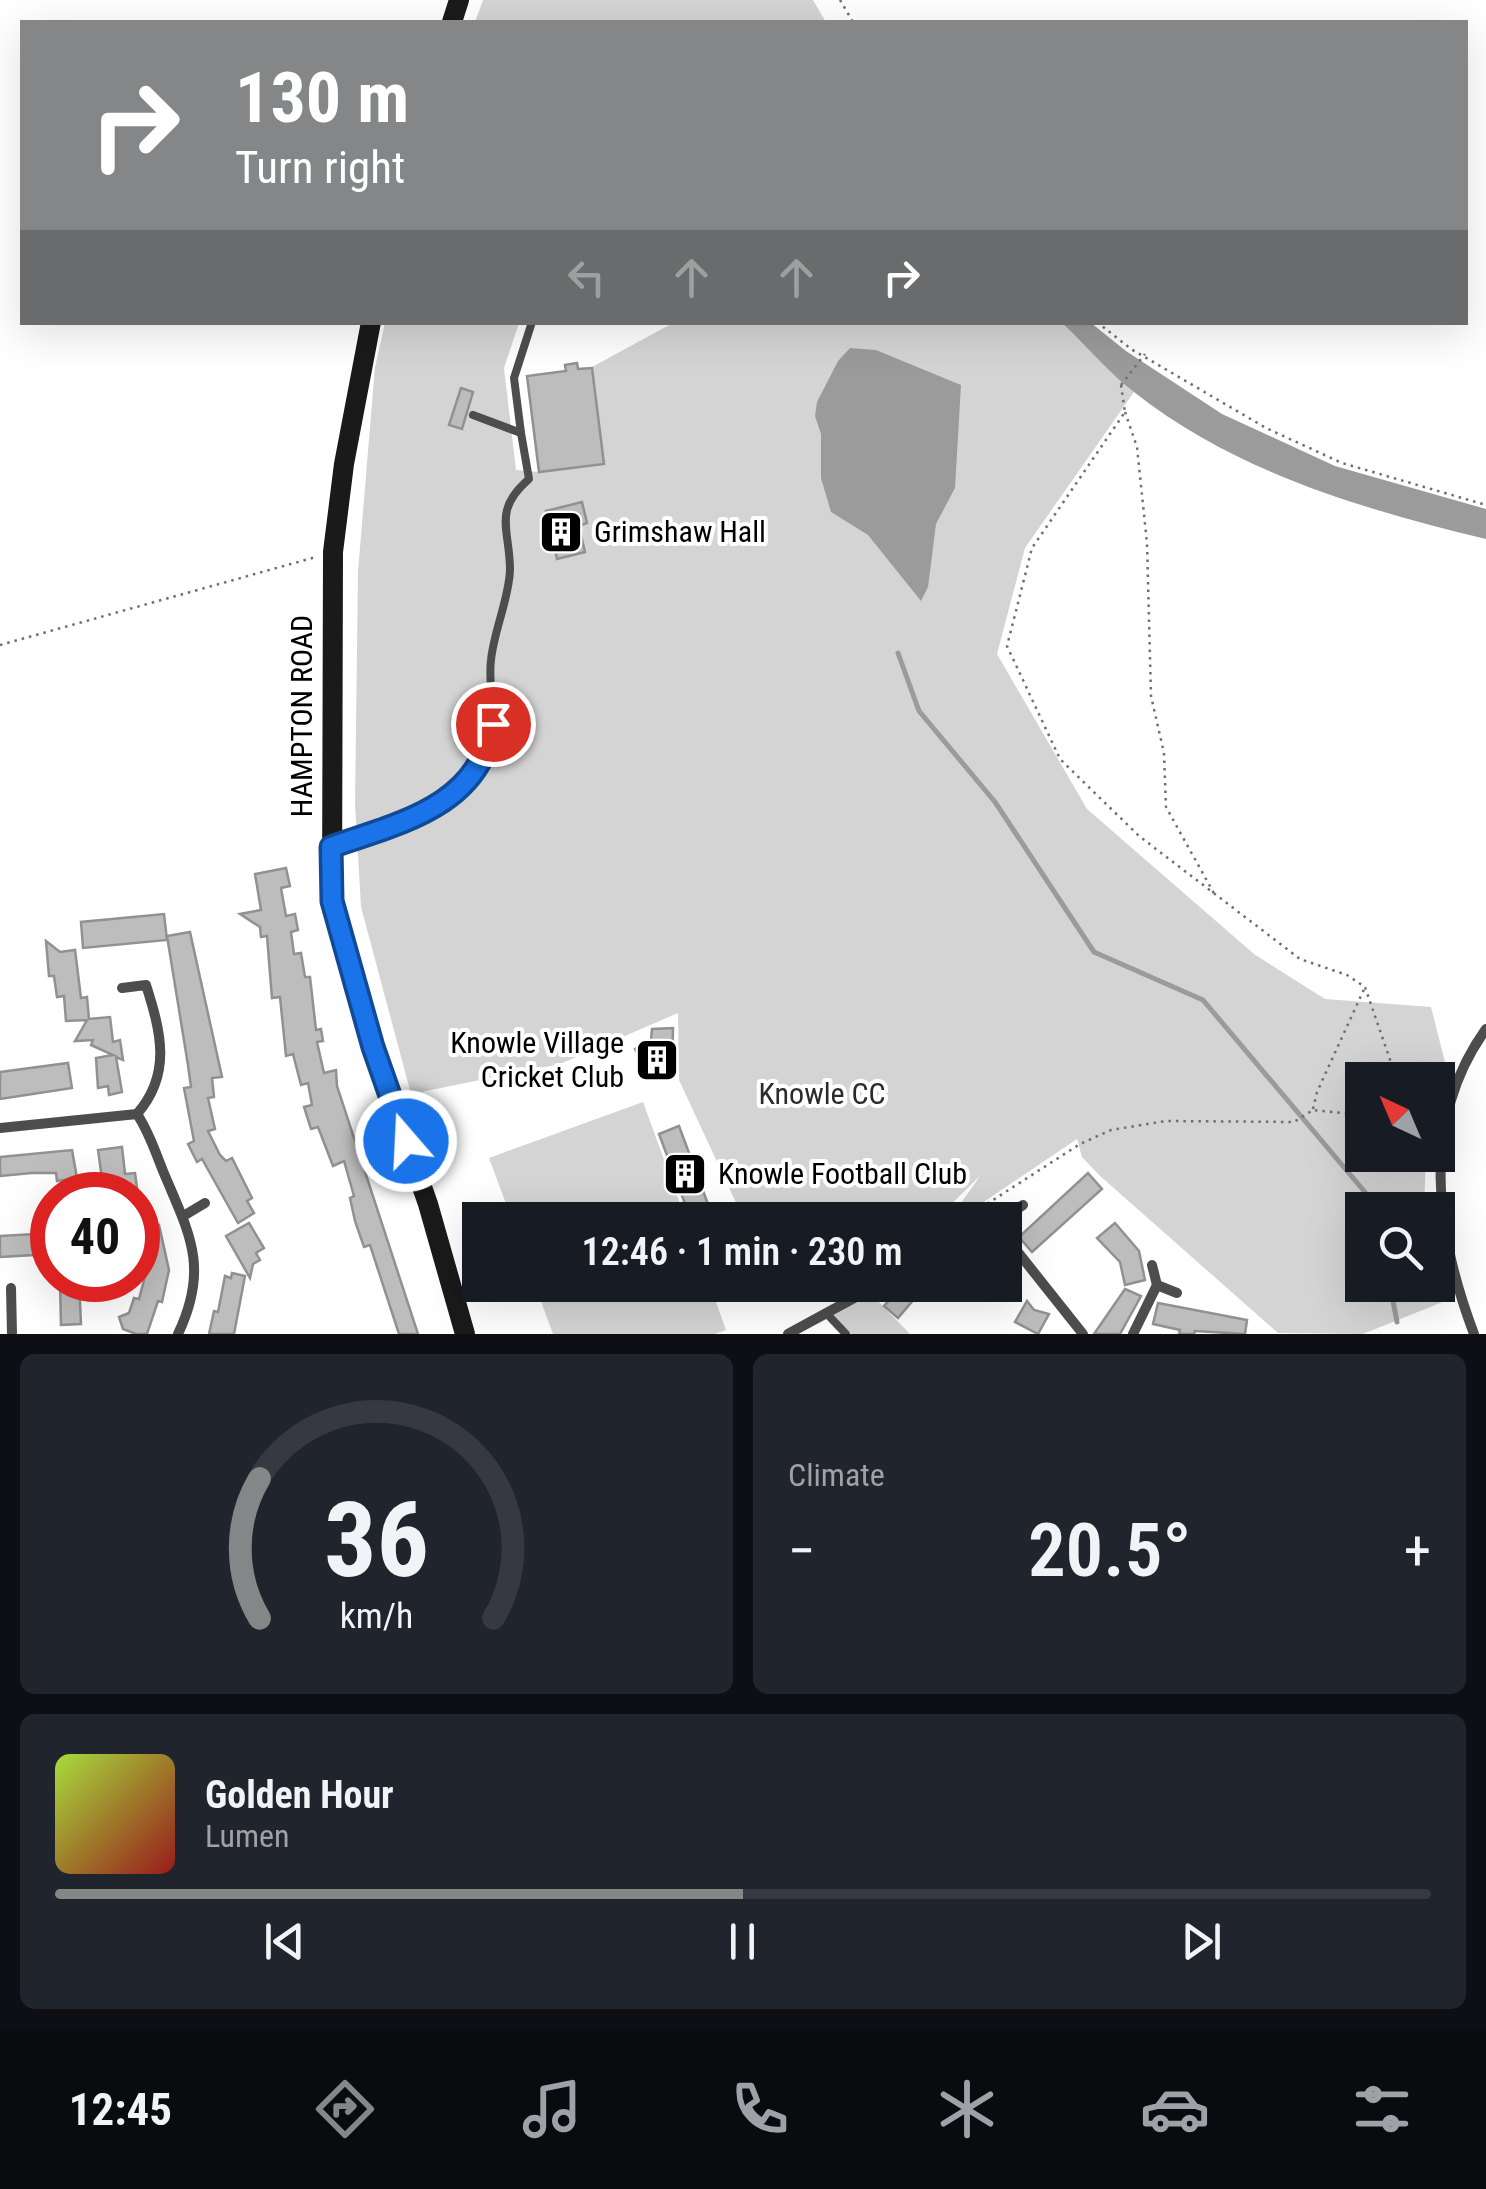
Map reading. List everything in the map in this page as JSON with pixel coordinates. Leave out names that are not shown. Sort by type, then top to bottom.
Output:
[{"type":"street","name":"HAMPTON ROAD","points":[[370,325],[344,464],[333,552],[332,901],[373,1047],[428,1204],[464,1334]]},
{"type":"street","points":[[0,1128],[137,1114],[152,1098],[159,1082],[158,1023],[146,985],[122,988]]},
{"type":"street","points":[[1474,1334],[1460,1296],[1439,1210],[1441,1143],[1452,1094],[1486,1029]]},
{"type":"street","points":[[137,1114],[149,1132],[193,1239],[196,1272],[192,1298],[178,1334]]},
{"type":"street","points":[[185,1215],[204,1203]]},
{"type":"street","points":[[1022,1257],[1083,1334]]},
{"type":"street","points":[[1133,1334],[1158,1286],[1152,1265]]},
{"type":"street","points":[[1158,1286],[1177,1294]]},
{"type":"street","points":[[12,1288],[12,1334]]},
{"type":"street","points":[[788,1334],[850,1302]]},
{"type":"lane","points":[[331,847],[421,815],[465,784],[489,750],[493,724],[489,676],[494,634],[510,573],[504,528],[507,503],[529,479],[514,378],[531,325]]},
{"type":"lane","points":[[473,416],[521,432]]},
{"type":"lane","points":[[828,1315],[846,1334]]},
{"type":"path","points":[[1101,325],[1131,349],[1266,428],[1356,468],[1486,505]]},
{"type":"path","points":[[1145,354],[1121,385],[1136,447],[1147,543],[1152,696],[1164,753],[1166,807],[1216,898]]},
{"type":"path","points":[[1126,412],[1032,548],[1007,646],[1060,759],[1139,836],[1216,898],[1300,959],[1347,975],[1365,987],[1392,1062]]},
{"type":"path","points":[[0,645],[333,552]]},
{"type":"path","points":[[1313,1110],[1316,1092],[1365,987]]},
{"type":"path","points":[[990,1202],[1080,1144],[1111,1130],[1166,1121],[1294,1122],[1313,1110],[1345,1113]]},
{"type":"green space","points":[[483,0],[813,0],[825,20],[476,20]]},
{"type":"green space","name":"Knowle CC","points":[[385,325],[518,325],[504,368],[516,470],[539,472],[603,464],[592,367],[669,325],[1064,325],[1134,392],[1025,548],[997,654],[1087,809],[1254,954],[1325,999],[1431,1007],[1445,1062],[1345,1062],[1345,1172],[1425,1172],[1425,1192],[1345,1192],[1345,1302],[1443,1302],[1363,1334],[1278,1333],[1099,1175],[1082,1157],[1077,1139],[984,1202],[962,1202],[980,1176],[953,1202],[736,1202],[679,1080],[678,1013],[560,1064],[411,1094],[361,907],[355,804],[358,572],[375,367]]},
{"type":"green space","points":[[643,1102],[679,1202],[505,1202],[489,1158]]},
{"type":"green space","points":[[541,1302],[716,1302],[726,1330],[715,1334],[553,1334]]},
{"type":"green space","points":[[857,1302],[879,1302],[910,1334],[852,1334],[832,1316]]},
{"type":"shaded area","points":[[1064,325],[1094,325],[1222,414],[1335,466],[1486,509],[1486,539],[1393,515],[1257,466],[1173,420],[1115,376]]},
{"type":"shaded area","points":[[850,348],[876,350],[961,385],[955,488],[936,524],[928,587],[921,601],[868,535],[831,512],[821,478],[817,402],[838,361]]},
{"type":"building","points":[[577,363],[578,369],[592,368],[604,464],[539,472],[527,376],[566,371],[565,365]]},
{"type":"building","points":[[461,388],[473,392],[462,429],[449,425]]},
{"type":"building","name":"Grimshaw Hall","points":[[582,502],[587,523],[579,526],[585,552],[557,559],[546,511]]},
{"type":"building","points":[[286,868],[290,886],[281,888],[286,916],[295,914],[298,930],[291,932],[294,954],[301,953],[305,977],[310,977],[316,1030],[321,1029],[323,1041],[317,1042],[324,1073],[336,1070],[337,1086],[418,1334],[399,1334],[370,1245],[364,1247],[355,1221],[350,1198],[354,1196],[344,1161],[333,1166],[318,1127],[311,1129],[304,1107],[312,1105],[308,1083],[301,1085],[293,1054],[286,1056],[280,997],[272,998],[267,936],[261,937],[260,927],[240,914],[261,910],[255,874]]},
{"type":"building","points":[[164,914],[167,940],[83,948],[81,922]]},
{"type":"building","points":[[190,932],[222,1077],[212,1078],[214,1097],[208,1098],[215,1129],[208,1131],[220,1155],[226,1161],[232,1158],[252,1198],[247,1201],[254,1213],[238,1223],[202,1159],[197,1162],[188,1144],[194,1141],[184,1088],[191,1087],[167,936]]},
{"type":"building","points":[[46,941],[60,952],[75,950],[81,998],[87,997],[89,1019],[110,1017],[113,1042],[120,1040],[123,1060],[116,1057],[122,1092],[109,1095],[108,1086],[98,1088],[96,1058],[113,1055],[91,1045],[93,1040],[75,1041],[87,1020],[66,1021],[64,996],[57,997],[54,976],[49,976]]},
{"type":"building","name":"Knowle Village Cricket Club","points":[[673,1028],[672,1073],[648,1074],[635,1049],[651,1040],[652,1029]]},
{"type":"building","points":[[68,1063],[72,1088],[0,1099],[0,1072]]},
{"type":"building","name":"Knowle Football Club","points":[[679,1126],[707,1202],[684,1202],[659,1134]]},
{"type":"building","points":[[122,1147],[125,1172],[101,1172],[98,1150]]},
{"type":"building","points":[[72,1150],[76,1172],[0,1176],[0,1157]]},
{"type":"building","points":[[1088,1173],[1102,1189],[1032,1252],[1022,1240],[1022,1234]]},
{"type":"building","points":[[249,1223],[264,1248],[256,1253],[260,1260],[253,1264],[250,1278],[226,1236]]},
{"type":"building","points":[[1115,1223],[1139,1251],[1145,1280],[1125,1285],[1120,1262],[1097,1238]]},
{"type":"building","points":[[160,1230],[169,1270],[160,1302]]},
{"type":"building","points":[[30,1234],[30,1255],[0,1257],[0,1236]]},
{"type":"building","points":[[232,1273],[245,1276],[234,1334],[209,1334],[225,1276],[231,1278]]},
{"type":"building","points":[[1125,1289],[1141,1296],[1120,1334],[1094,1334]]},
{"type":"building","points":[[1027,1301],[1034,1310],[1049,1314],[1038,1334],[1015,1322]]},
{"type":"building","points":[[60,1302],[80,1302],[81,1324],[61,1325]]},
{"type":"building","points":[[133,1302],[158,1302],[147,1334],[123,1329],[119,1317],[129,1313]]},
{"type":"building","points":[[888,1302],[912,1302],[898,1318],[884,1306]]},
{"type":"building","points":[[1158,1303],[1247,1320],[1245,1334],[1179,1334],[1180,1330],[1153,1324]]},
{"type":"waterway","points":[[898,653],[919,711],[995,802],[1094,952],[1203,1000],[1365,1192]]},
{"type":"waterway","points":[[1393,1302],[1397,1322]]},
{"type":"place","name":"Grimshaw Hall","points":[[561,532]]},
{"type":"place","name":"Knowle Village Cricket Club","points":[[657,1060]]},
{"type":"place","name":"Knowle Football Club","points":[[685,1174]]},
{"type":"route","points":[[406,1141],[373,1047],[332,901],[331,847],[421,815],[465,784],[489,750],[493,724]]}]
